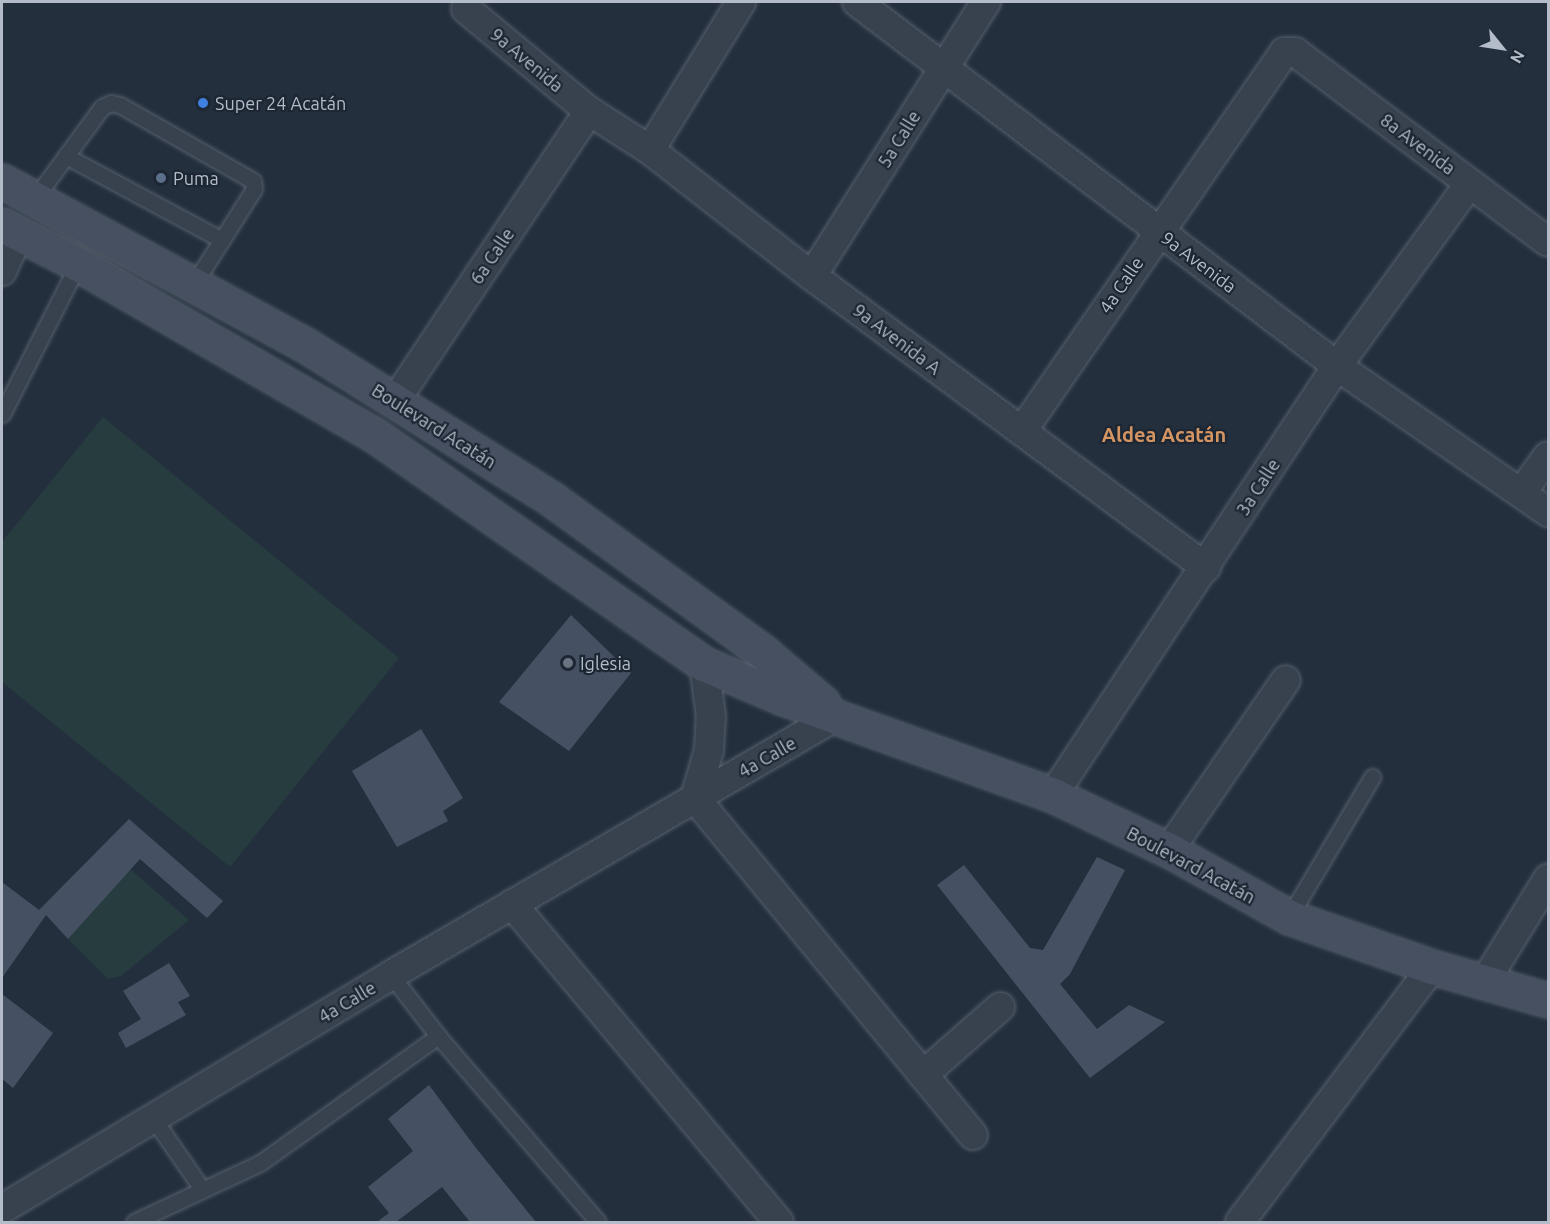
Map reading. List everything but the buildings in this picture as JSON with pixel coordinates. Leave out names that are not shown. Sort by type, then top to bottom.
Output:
[{"type":"main road","name":"Boulevard Acatán","points":[[2,181],[302,343],[553,500],[764,653],[786,687]]},
{"type":"main road","name":"Boulevard Acatán","points":[[10,229],[78,264],[373,434],[704,664],[786,687],[838,715],[1053,795],[1169,850],[1289,917],[1432,966],[1548,1000]]},
{"type":"street","points":[[650,150],[741,2]]},
{"type":"street","name":"9a Avenida","points":[[857,2],[943,70],[1337,366],[1548,512]]},
{"type":"street","name":"5a Calle","points":[[812,276],[986,2]]},
{"type":"street","name":"9a Avenida","points":[[466,9],[589,111]]},
{"type":"street","name":"8a Avenida","points":[[1284,52],[1295,52],[1548,242]]},
{"type":"street","name":"4a Calle","points":[[1022,431],[1158,231],[1284,52]]},
{"type":"street","name":"9a Avenida A","points":[[589,111],[650,150],[812,276],[1206,568]]},
{"type":"street","name":"6a Calle","points":[[395,401],[589,111]]},
{"type":"street","name":"3a Calle","points":[[1053,795],[1206,568],[1337,366],[1470,183]]},
{"type":"street","points":[[2,270],[10,229]]},
{"type":"street","points":[[1522,492],[1548,456]]},
{"type":"street","points":[[704,664],[711,717],[709,750],[695,798],[973,1135]]},
{"type":"street","points":[[1169,850],[1286,680]]},
{"type":"street","name":"4a Calle","points":[[2,1209],[391,975],[838,715]]},
{"type":"street","points":[[1486,980],[1548,879]]},
{"type":"street","points":[[512,904],[779,1222]]},
{"type":"street","points":[[1240,1222],[1432,966]]},
{"type":"street","points":[[923,1075],[1000,1007]]},
{"type":"lane","points":[[35,198],[102,107],[111,103],[120,105],[253,182],[254,189],[194,285]]},
{"type":"lane","points":[[66,156],[222,240]]},
{"type":"lane","points":[[2,414],[78,264]]},
{"type":"lane","points":[[1289,917],[1372,777]]},
{"type":"lane","points":[[391,975],[438,1036],[598,1222]]},
{"type":"lane","points":[[134,1222],[260,1163],[438,1036]]},
{"type":"lane","points":[[153,1118],[202,1189]]},
{"type":"green space","points":[[103,417],[399,658],[230,867],[2,682],[2,542]]},
{"type":"green space","points":[[130,869],[189,920],[121,976],[108,979],[68,939]]},
{"type":"place","name":"Super 24 Acatán","points":[[203,103]]},
{"type":"place","name":"Puma","points":[[161,178]]},
{"type":"place","name":"Iglesia","points":[[568,663]]},
{"type":"district","name":"Aldea Acatán","points":[[1164,434]]}]
